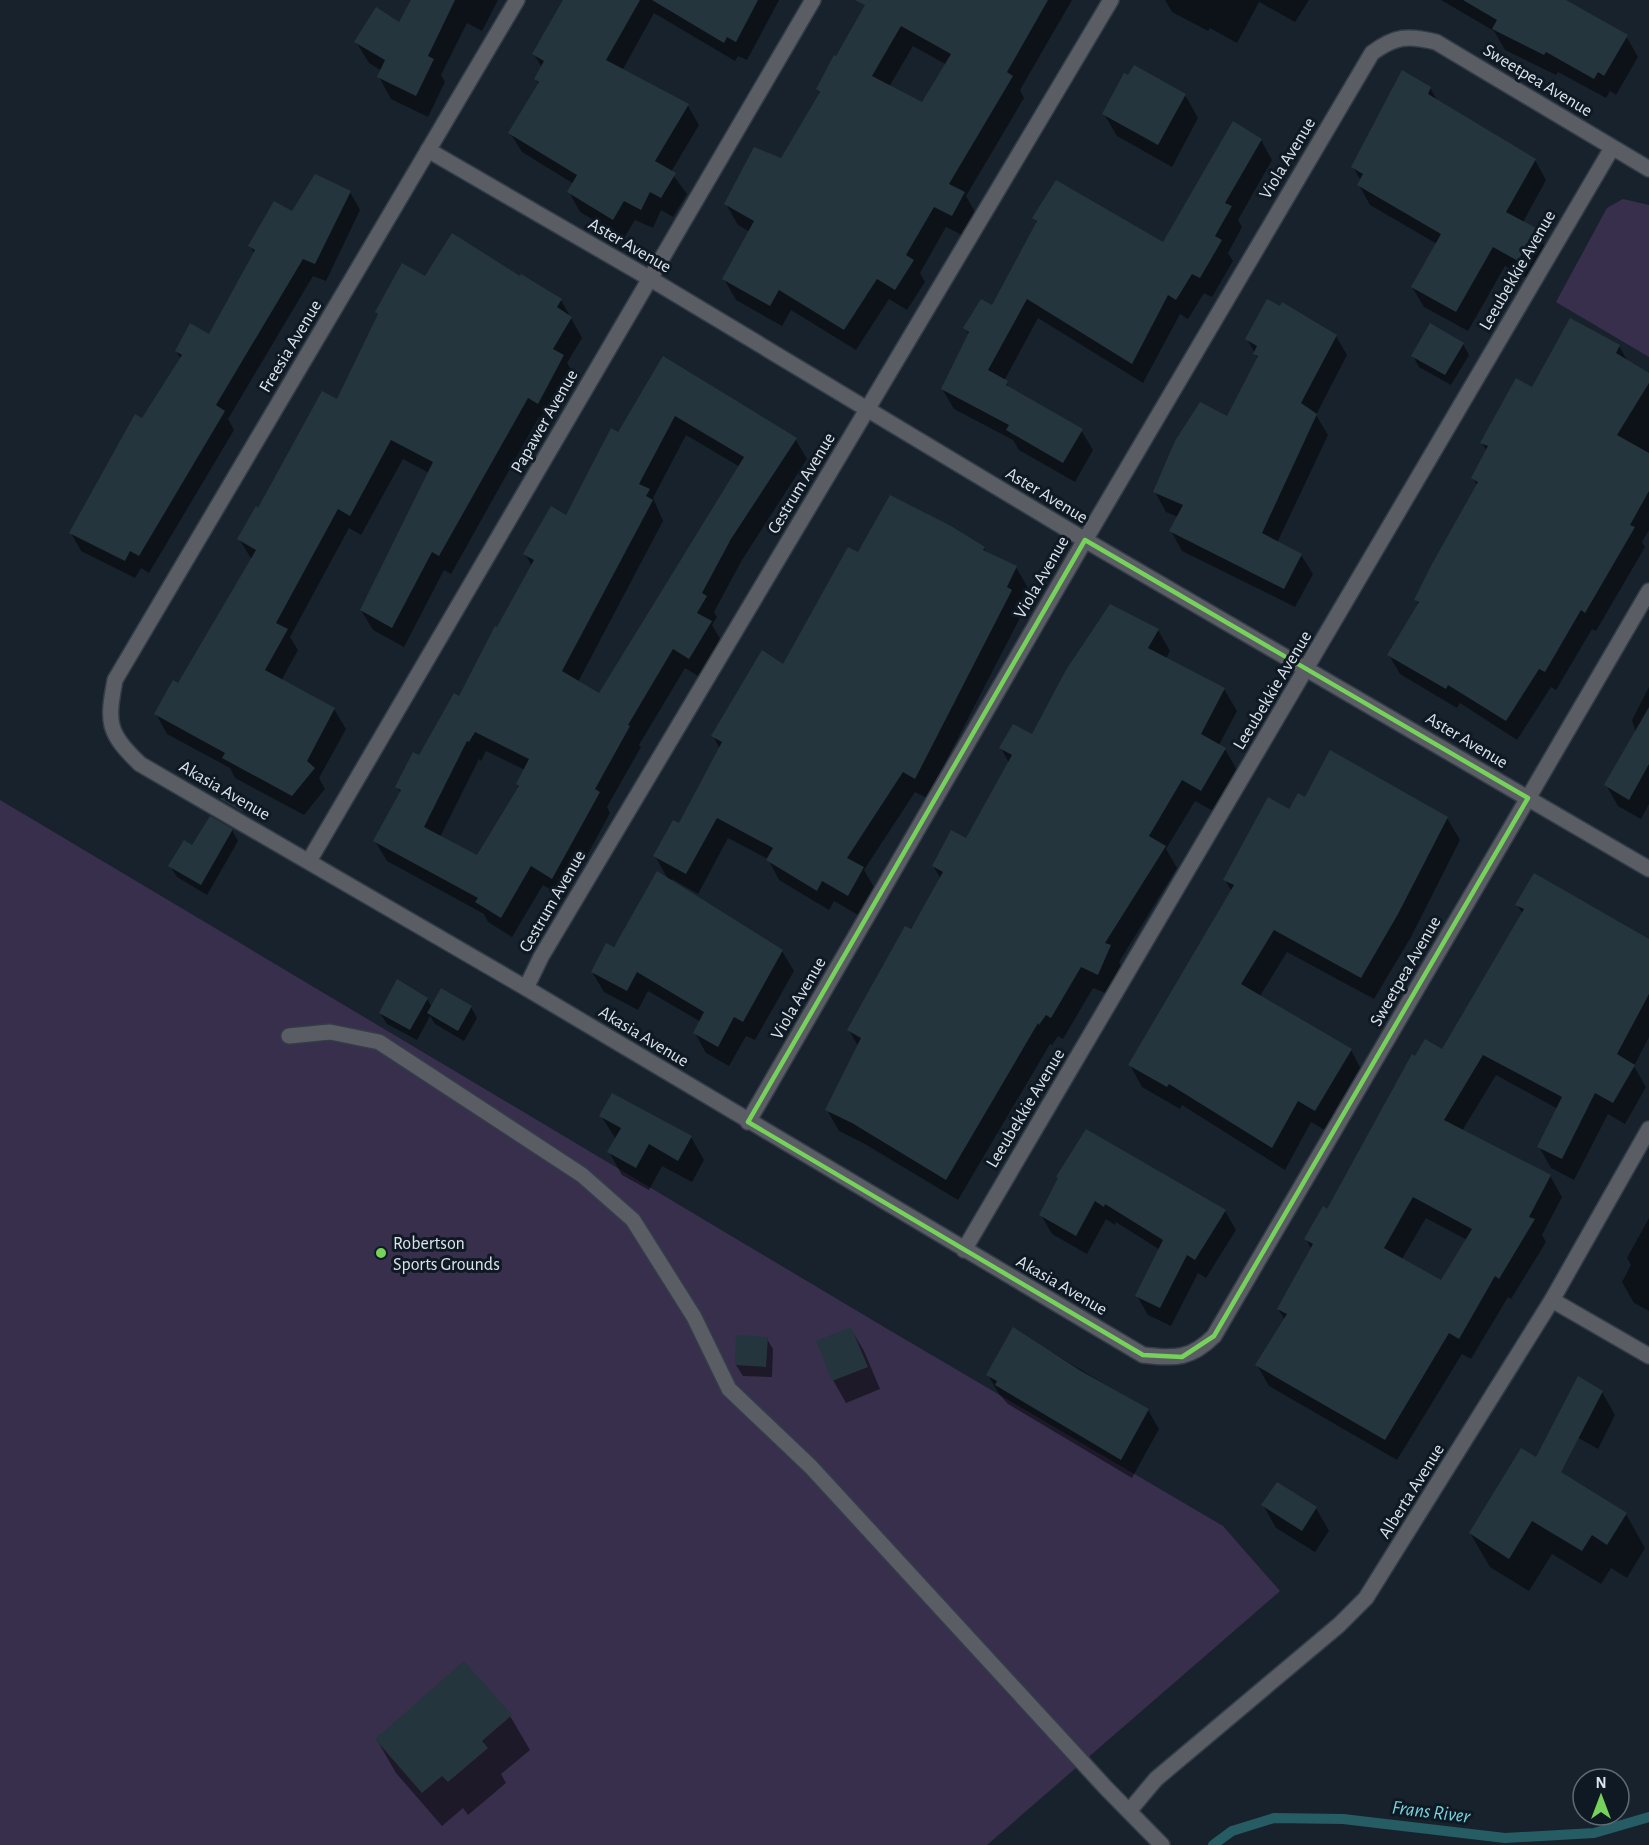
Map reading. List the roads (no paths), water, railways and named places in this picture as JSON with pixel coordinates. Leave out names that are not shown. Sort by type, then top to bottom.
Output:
[{"type":"street","name":"Freesia Avenue","points":[[108,717],[115,680],[517,0]]},
{"type":"street","name":"Papawer Avenue","points":[[309,861],[813,0]]},
{"type":"street","name":"Cestrum Avenue","points":[[526,988],[541,957],[1111,0]]},
{"type":"street","name":"Sweetpea Avenue","points":[[1402,38],[1436,42],[1649,169]]},
{"type":"street","name":"Viola Avenue","points":[[748,1122],[1085,540],[1372,53],[1387,42],[1402,38]]},
{"type":"street","name":"Leeubekkie Avenue","points":[[964,1250],[1612,148]]},
{"type":"street","name":"Aster Avenue","points":[[428,150],[649,278],[1085,540],[1649,869]]},
{"type":"street","name":"Sweetpea Avenue","points":[[1182,1357],[1201,1349],[1214,1336],[1649,591]]},
{"type":"street","name":"Akasia Avenue","points":[[108,717],[120,745],[140,764],[526,988],[1143,1355],[1182,1357]]},
{"type":"street","points":[[289,1036],[330,1032],[379,1042],[582,1175],[633,1220],[694,1317],[729,1389],[812,1467],[1106,1788],[1161,1844]]},
{"type":"street","name":"Alberta Avenue","points":[[1130,1810],[1155,1779],[1339,1625],[1366,1598],[1552,1300],[1649,1129]]},
{"type":"street","points":[[1552,1300],[1649,1356]]},
{"type":"waterway","name":"Frans River","points":[[1213,1845],[1232,1831],[1274,1818],[1343,1819],[1505,1838],[1594,1833],[1649,1817]]},
{"type":"place","name":"Robertson Sports Grounds","points":[[381,1253]]}]
